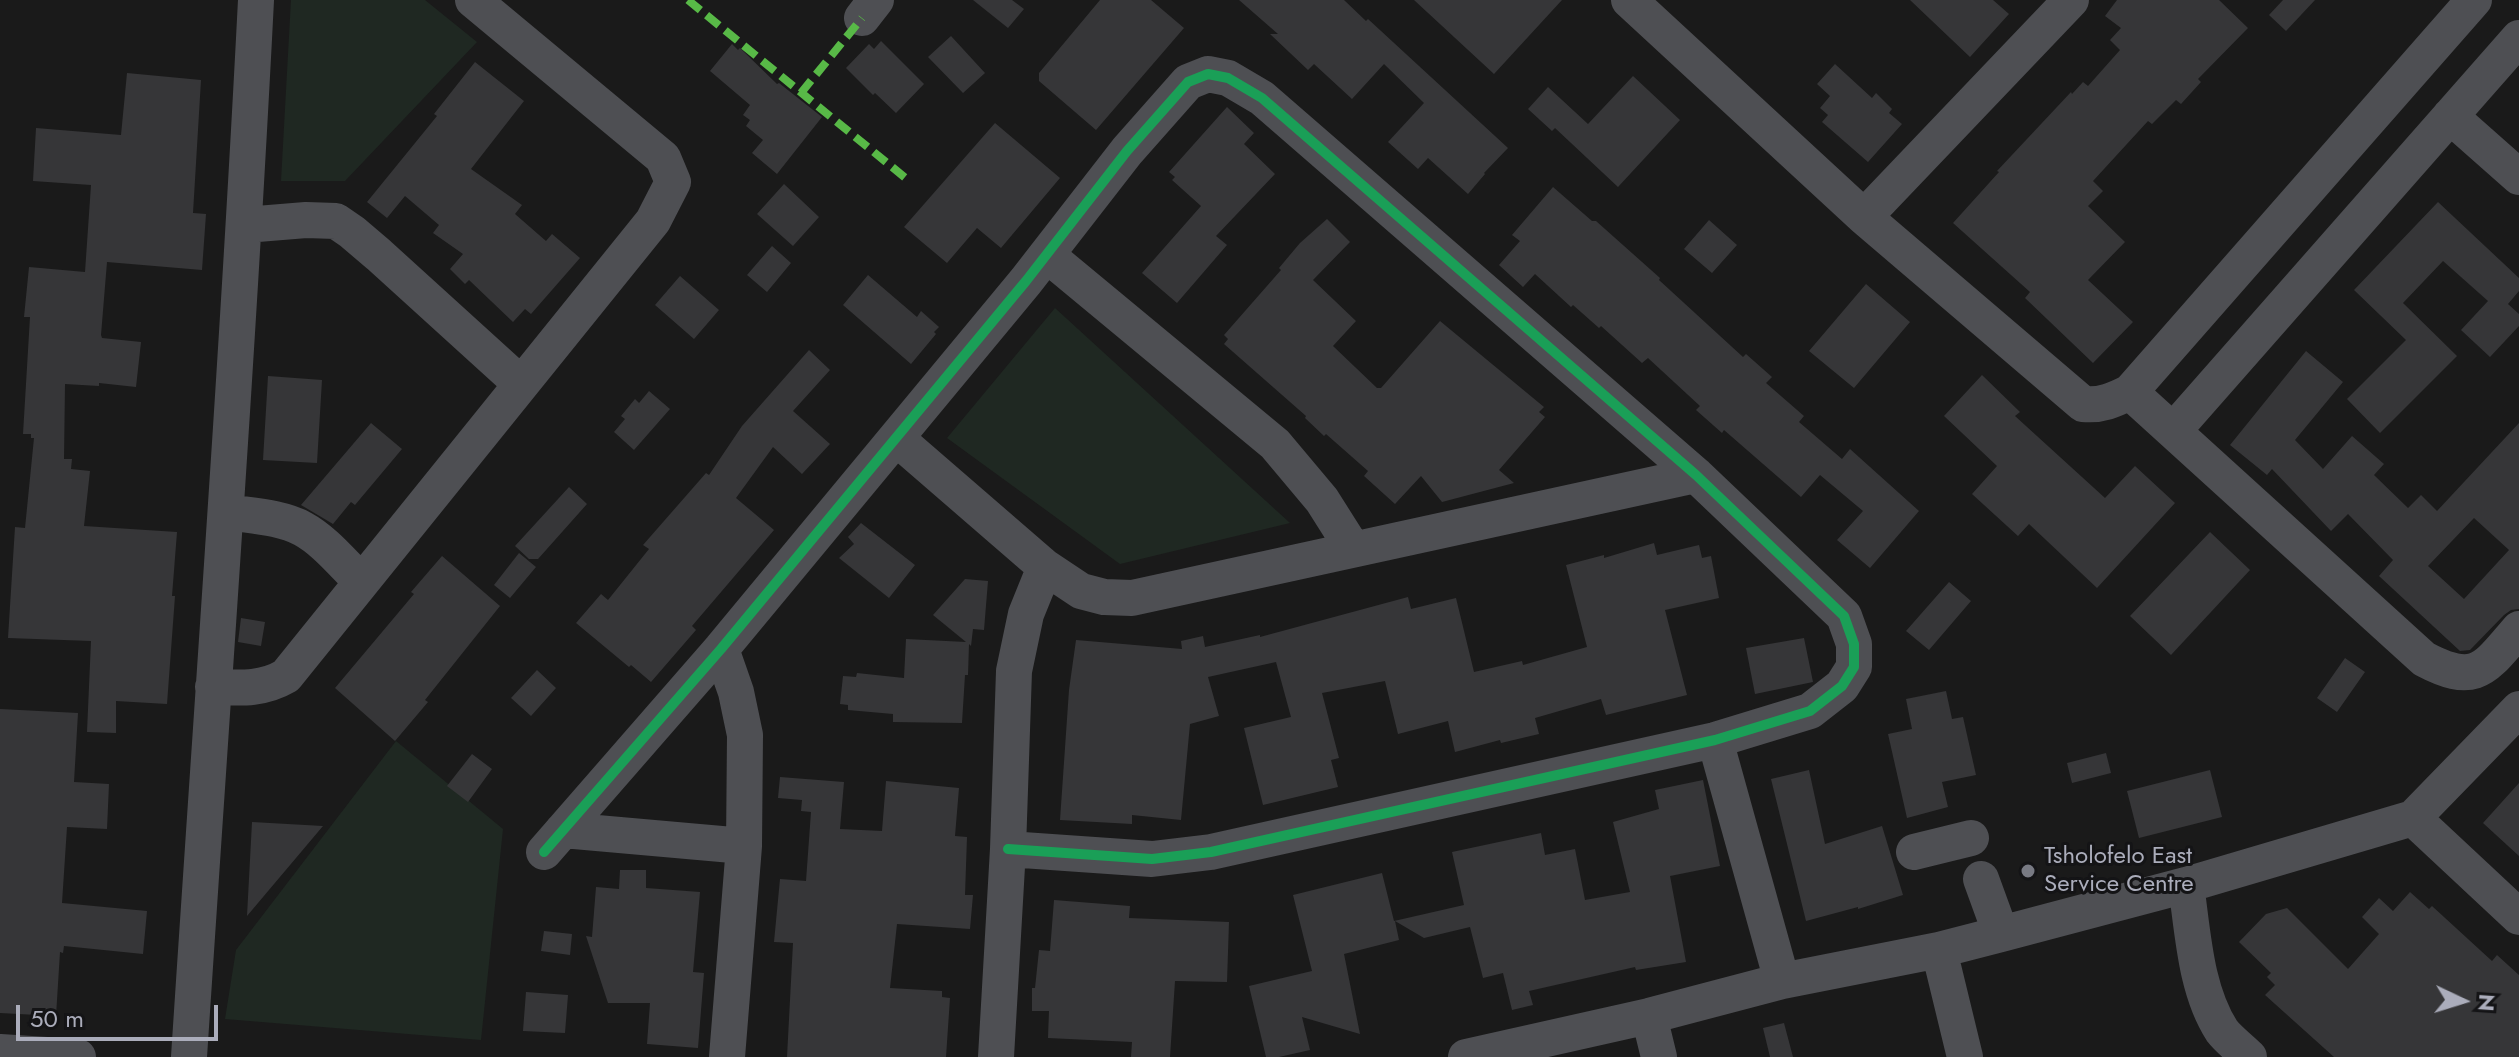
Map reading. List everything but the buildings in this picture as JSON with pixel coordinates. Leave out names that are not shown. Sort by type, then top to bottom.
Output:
[{"type":"street","points":[[189,1057],[227,512],[256,0]]},
{"type":"street","points":[[213,687],[249,688],[272,684],[286,676],[653,221],[673,182],[663,158],[473,0]]},
{"type":"street","points":[[1864,217],[2071,0]]},
{"type":"street","points":[[1648,6],[1864,217],[2083,404],[2101,404],[2142,379],[2474,0]]},
{"type":"street","points":[[2174,430],[2519,38]]},
{"type":"street","points":[[744,846],[554,841],[721,649],[1047,255],[1127,151],[1188,82],[1208,74],[1228,78],[1262,98],[1696,475],[1844,616],[1854,644],[1854,667],[1842,686],[1810,711],[1715,740],[1211,852],[1152,859],[1008,849]]},
{"type":"street","points":[[2450,116],[2519,177]]},
{"type":"street","points":[[245,225],[336,221],[379,255],[521,384]]},
{"type":"street","points":[[1047,255],[1275,444],[1322,500],[1353,549]]},
{"type":"street","points":[[2142,379],[2199,402]]},
{"type":"street","points":[[2142,379],[2174,430],[2424,659],[2446,670],[2470,672],[2483,669],[2519,629]]},
{"type":"street","points":[[896,438],[1045,567],[1081,591],[1104,597],[1132,598],[1696,475]]},
{"type":"street","points":[[227,512],[280,521],[302,529],[361,581]]},
{"type":"street","points":[[996,1057],[1014,671],[1026,614],[1045,567]]},
{"type":"street","points":[[721,649],[736,692],[745,735],[744,846],[727,1057]]},
{"type":"street","points":[[1466,1057],[1649,1016],[1782,981],[1939,950],[2186,885],[2413,818],[2519,709]]},
{"type":"street","points":[[1715,740],[1782,981]]},
{"type":"street","points":[[2413,818],[2519,917]]},
{"type":"street","points":[[1914,852],[1971,838]]},
{"type":"street","points":[[1981,879],[2001,934]]},
{"type":"street","points":[[2186,885],[2199,969],[2209,1003],[2223,1032],[2249,1057]]},
{"type":"street","points":[[1939,950],[1965,1057]]},
{"type":"street","points":[[1649,1016],[1659,1057]]},
{"type":"street","points":[[0,1052],[78,1057]]},
{"type":"shaded area","points":[[291,0],[425,0],[477,42],[345,181],[281,181]]},
{"type":"shaded area","points":[[1055,308],[1290,523],[1120,564],[947,438]]},
{"type":"shaded area","points":[[396,741],[503,829],[481,1040],[225,1019],[236,950]]},
{"type":"marked path","points":[[688,0],[908,180]]},
{"type":"marked path","points":[[801,93],[862,18]]},
{"type":"cycle path","points":[[544,852],[721,649],[1026,281],[1127,151],[1188,82],[1208,74],[1228,78],[1262,98],[1696,475],[1844,616],[1854,644],[1854,667],[1842,686],[1810,711],[1715,740],[1211,852],[1152,859],[1008,849]]},
{"type":"place","name":"Tsholofelo East Service Centre","points":[[2028,871]]}]
